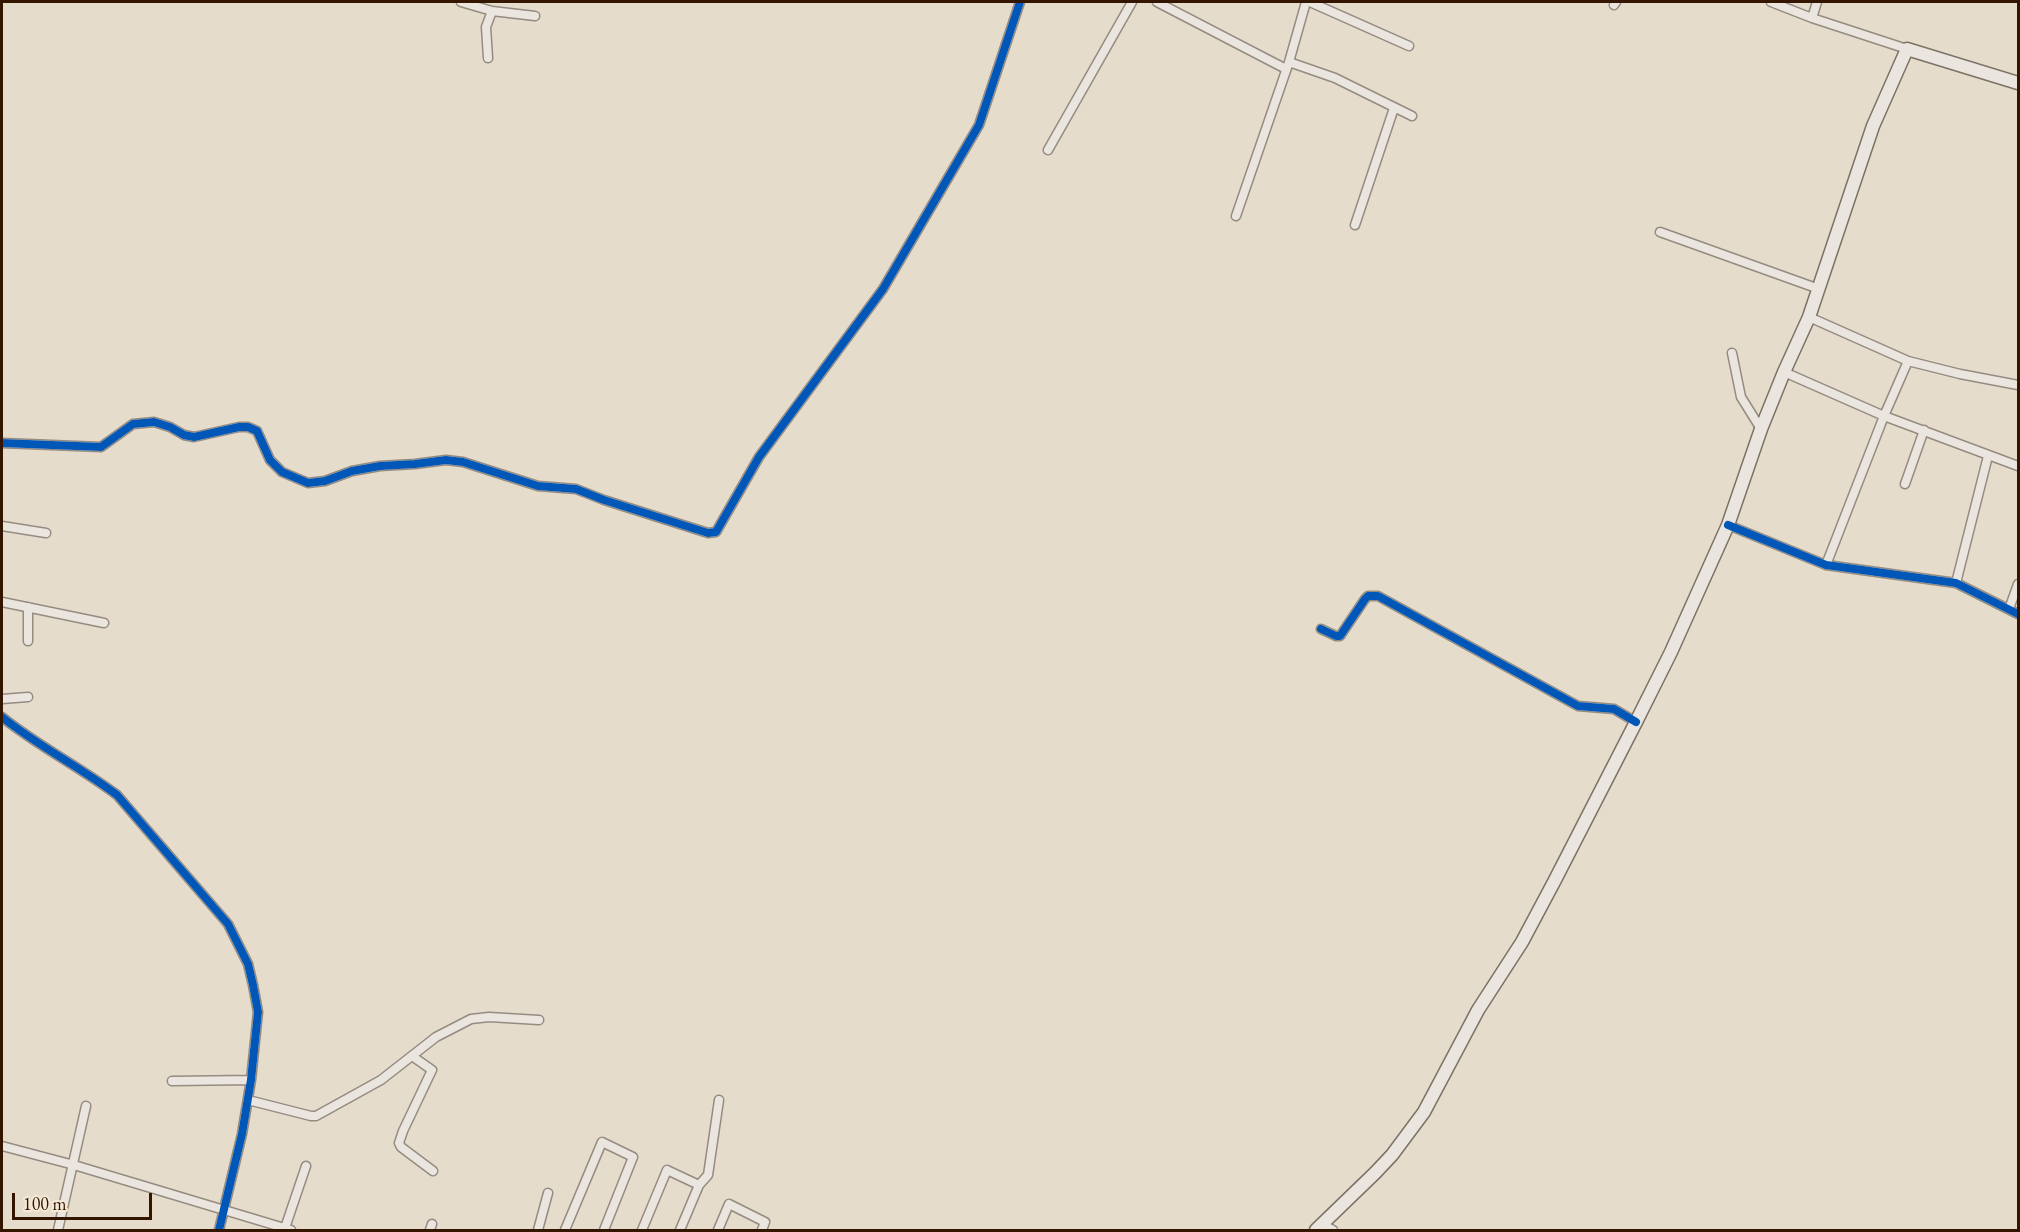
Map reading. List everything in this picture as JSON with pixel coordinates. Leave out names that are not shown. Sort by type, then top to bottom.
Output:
[{"type":"main road","points":[[1324,1228],[1392,1155],[1424,1112],[1478,1010],[1521,942],[1555,880],[1671,652],[1728,525],[1761,429],[1809,317],[1873,126],[1907,49],[2019,83]]},
{"type":"street","points":[[461,2],[492,11],[535,16]]},
{"type":"street","points":[[2,443],[101,447],[133,424],[154,422],[194,437],[249,427],[257,431],[270,460],[282,472],[308,483],[325,481],[352,471],[380,466],[447,460],[463,462],[538,486],[576,489],[708,533],[716,532],[759,457],[883,289],[979,125],[1020,2]]},
{"type":"street","points":[[1048,150],[1132,2]]},
{"type":"street","points":[[1157,2],[1288,65],[1335,78],[1412,116]]},
{"type":"street","points":[[1236,216],[1308,2],[1409,46]]},
{"type":"street","points":[[1771,2],[1907,49]]},
{"type":"street","points":[[1812,18],[1817,2]]},
{"type":"street","points":[[488,58],[486,27],[492,11]]},
{"type":"street","points":[[1355,225],[1394,108]]},
{"type":"street","points":[[1660,232],[1819,289]]},
{"type":"street","points":[[1809,317],[1908,361],[1950,372],[2019,385]]},
{"type":"street","points":[[1732,353],[1741,397],[1761,429]]},
{"type":"street","points":[[1826,566],[1884,416],[1908,361]]},
{"type":"street","points":[[1784,372],[1884,416],[2019,466]]},
{"type":"street","points":[[1905,484],[1924,430]]},
{"type":"street","points":[[1956,583],[1988,456]]},
{"type":"street","points":[[1728,525],[1826,566],[1956,583],[2019,614]]},
{"type":"street","points":[[2,526],[46,533]]},
{"type":"street","points":[[2009,609],[2019,584]]},
{"type":"street","points":[[1322,629],[1340,636],[1365,598],[1378,597],[1578,706],[1614,709],[1636,722]]},
{"type":"street","points":[[2,602],[104,623]]},
{"type":"street","points":[[28,607],[28,641]]},
{"type":"street","points":[[2,699],[28,697]]},
{"type":"street","points":[[2,717],[117,795],[228,924],[248,964],[258,1012],[251,1080],[242,1134],[219,1230]]},
{"type":"street","points":[[248,1100],[316,1116],[381,1080],[436,1037],[471,1019],[489,1017],[540,1020]]},
{"type":"street","points":[[412,1056],[432,1070],[399,1143],[401,1147],[433,1171]]},
{"type":"street","points":[[172,1081],[251,1080]]},
{"type":"street","points":[[680,1230],[699,1185],[708,1174],[719,1100]]},
{"type":"street","points":[[58,1230],[86,1106]]},
{"type":"street","points":[[565,1230],[602,1142],[633,1157],[604,1230]]},
{"type":"street","points":[[2,1146],[74,1165],[288,1229],[306,1166]]},
{"type":"street","points":[[642,1230],[667,1170],[699,1185]]},
{"type":"street","points":[[538,1230],[548,1193]]},
{"type":"street","points":[[718,1230],[729,1204],[765,1222],[762,1230]]},
{"type":"cycle path","points":[[2,443],[101,447],[133,424],[154,422],[194,437],[248,427],[257,431],[270,460],[282,472],[308,483],[325,481],[352,471],[380,466],[446,460],[463,462],[538,486],[576,489],[708,533],[716,532],[759,457],[883,289],[979,125],[1020,2]]},
{"type":"cycle path","points":[[1728,525],[1826,565],[1956,583],[2018,614]]},
{"type":"cycle path","points":[[1321,629],[1340,636],[1365,599],[1368,596],[1378,596],[1578,706],[1614,709],[1636,722]]},
{"type":"cycle path","points":[[2,717],[117,795],[228,924],[248,964],[258,1012],[251,1080],[242,1134],[219,1230]]}]
